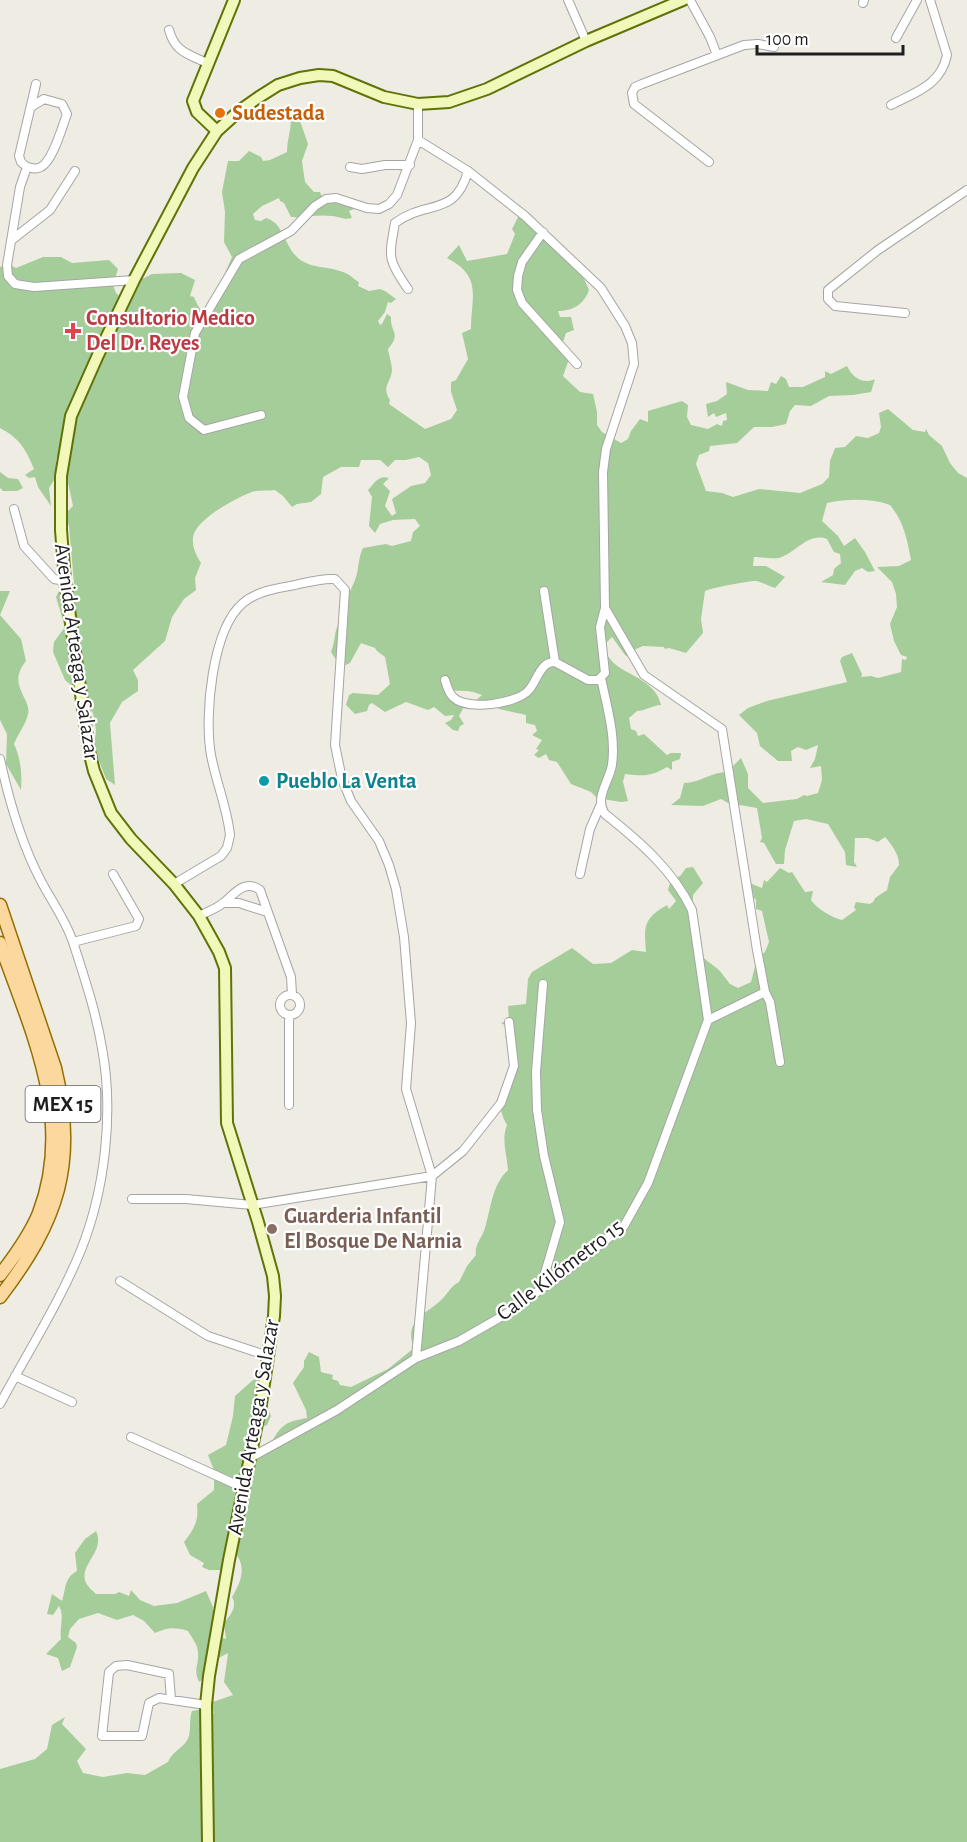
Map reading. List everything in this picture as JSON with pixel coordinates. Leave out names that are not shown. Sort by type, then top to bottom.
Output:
[{"type":"main road","name":"MEX 15","points":[[0,905],[55,1068],[61,1094],[66,1145],[59,1190],[50,1216],[24,1264],[0,1297]]},
{"type":"main road","name":"MEX 15","points":[[0,943],[43,1068],[53,1120],[54,1139],[48,1181],[39,1212],[10,1263],[0,1275]]},
{"type":"street","points":[[217,131],[197,112],[193,101],[234,0]]},
{"type":"street","points":[[568,0],[586,41]]},
{"type":"street","name":"Avenida Arteaga y Salazar","points":[[208,1842],[206,1705],[225,1583],[268,1356],[275,1296],[273,1276],[227,1123],[225,968],[199,916],[111,813],[94,771],[89,751],[65,581],[61,530],[61,476],[71,416],[134,280],[193,168],[217,131],[239,111],[278,85],[319,75],[333,76],[384,97],[418,104],[449,102],[487,89],[586,41],[683,0]]},
{"type":"street","points":[[690,0],[717,55]]},
{"type":"street","points":[[896,38],[917,0]]},
{"type":"street","points":[[891,105],[934,83],[945,64],[947,55],[930,0]]},
{"type":"street","points":[[169,30],[172,43],[183,52],[207,63]]},
{"type":"street","points":[[709,162],[634,104],[632,93],[642,84],[744,45],[774,46]]},
{"type":"street","points":[[31,107],[44,99],[62,104],[67,114],[52,154],[44,166],[37,169],[27,167],[21,162],[19,156],[36,84]]},
{"type":"street","points":[[261,415],[204,430],[189,418],[183,397],[195,333],[239,259],[291,231],[315,206],[326,199],[336,198],[367,208],[379,209],[389,204],[397,195],[418,140],[418,104]]},
{"type":"street","points":[[418,140],[468,171],[543,232],[601,288],[615,308],[632,343],[634,364],[606,449],[603,472],[605,608],[600,627],[605,670],[601,678],[596,681],[588,680],[555,662],[547,663],[529,691],[519,698],[488,705],[460,702],[451,696],[445,680]]},
{"type":"street","points":[[350,167],[362,170],[385,165],[410,165]]},
{"type":"street","points":[[27,167],[20,187],[7,265],[8,276],[15,284],[34,287],[134,280]]},
{"type":"street","points":[[13,239],[50,210],[75,171]]},
{"type":"street","points":[[408,289],[397,274],[389,255],[395,223],[408,213],[447,204],[460,191],[468,171]]},
{"type":"street","points":[[905,314],[835,306],[828,299],[828,290],[878,250],[967,190]]},
{"type":"street","points":[[543,232],[522,262],[517,290],[522,303],[577,364]]},
{"type":"street","points":[[14,509],[24,546],[54,579],[65,581]]},
{"type":"street","points":[[174,884],[221,856],[227,848],[231,835],[211,753],[209,713],[212,673],[228,624],[243,603],[265,591],[335,579],[345,590],[336,755],[351,801],[379,841],[396,889],[404,937],[411,1023],[406,1089],[432,1176],[416,1358]]},
{"type":"street","points":[[544,591],[555,662]]},
{"type":"street","points":[[605,608],[644,675],[722,729],[757,950],[765,992],[770,1002],[780,1062]]},
{"type":"street","points":[[580,874],[590,829],[600,806],[611,769],[614,744],[601,678]]},
{"type":"street","points":[[0,759],[11,808],[41,880],[64,920],[73,942],[102,1047],[107,1091],[106,1129],[99,1192],[81,1250],[66,1284],[0,1404]]},
{"type":"street","points":[[600,806],[605,814],[649,850],[687,899],[692,910],[708,1020],[765,992]]},
{"type":"street","points":[[73,942],[136,926],[139,920],[112,874]]},
{"type":"street","points":[[199,916],[223,903],[234,892],[244,887],[256,887],[264,897],[267,912],[291,977],[292,994],[300,1001],[301,1006],[298,1011],[289,1015]]},
{"type":"street","points":[[223,903],[238,903],[267,912]]},
{"type":"street","points":[[540,1290],[561,1221],[544,1156],[537,1110],[536,1072],[543,984]]},
{"type":"street","points":[[290,1105],[289,1015],[281,1008],[280,1003],[287,995],[292,994]]},
{"type":"street","name":"Calle Kilómetro 15","points":[[250,1458],[337,1410],[416,1358],[459,1341],[506,1314],[624,1226],[648,1183],[708,1020]]},
{"type":"street","points":[[132,1199],[186,1199],[252,1205],[432,1176],[463,1151],[501,1103],[514,1066],[509,1022]]},
{"type":"street","points":[[120,1281],[208,1336],[268,1356]]},
{"type":"street","points":[[15,1376],[72,1402]]},
{"type":"street","points":[[131,1437],[244,1488]]},
{"type":"street","points":[[171,1699],[169,1674],[127,1665],[116,1666],[109,1672],[102,1736],[142,1736],[149,1703],[159,1698],[206,1705]]},
{"type":"green space","points":[[291,119],[300,121],[308,144],[302,161],[305,182],[314,192],[320,192],[322,197],[342,203],[363,203],[362,206],[349,211],[352,218],[349,219],[335,216],[291,217],[279,198],[262,206],[253,214],[255,220],[261,221],[266,218],[272,220],[294,253],[303,262],[345,273],[359,282],[358,286],[369,291],[380,289],[396,299],[391,303],[388,302],[385,312],[378,321],[380,325],[387,314],[391,317],[395,336],[388,349],[392,370],[386,391],[390,400],[389,404],[425,429],[451,419],[457,410],[451,392],[451,382],[456,380],[468,359],[462,333],[471,329],[472,288],[466,272],[447,258],[459,245],[467,261],[507,254],[515,234],[512,229],[519,215],[581,272],[589,290],[584,300],[577,306],[558,311],[560,317],[571,317],[574,330],[566,333],[563,342],[569,359],[563,376],[580,392],[593,394],[597,425],[602,432],[621,443],[628,439],[640,419],[648,422],[648,411],[682,401],[688,405],[687,417],[691,425],[708,429],[717,424],[722,426],[723,421],[727,420],[726,413],[716,417],[714,413],[708,417],[706,404],[717,401],[727,394],[726,382],[748,390],[768,391],[771,382],[776,384],[781,376],[786,379],[789,387],[803,387],[825,377],[825,371],[831,374],[847,366],[858,379],[871,381],[875,379],[871,392],[829,396],[811,406],[795,405],[790,411],[786,424],[754,427],[737,443],[710,446],[709,451],[699,455],[696,464],[706,491],[733,497],[759,489],[800,493],[822,484],[829,477],[830,461],[835,448],[845,447],[856,436],[868,438],[879,433],[881,427],[879,413],[888,409],[913,430],[925,432],[926,429],[929,435],[942,446],[958,473],[967,478],[967,1842],[0,1842],[0,1769],[35,1759],[47,1749],[52,1725],[65,1717],[62,1724],[86,1749],[77,1761],[83,1773],[103,1777],[127,1773],[145,1775],[168,1762],[185,1743],[189,1736],[192,1711],[203,1709],[214,1713],[210,1703],[233,1695],[224,1682],[228,1653],[213,1661],[213,1672],[199,1682],[196,1671],[198,1650],[188,1631],[172,1628],[155,1633],[144,1621],[133,1615],[117,1620],[98,1613],[79,1619],[70,1629],[68,1637],[76,1643],[77,1647],[70,1667],[62,1671],[58,1658],[46,1654],[61,1639],[62,1614],[59,1606],[53,1615],[47,1614],[52,1594],[62,1601],[68,1580],[77,1571],[75,1553],[85,1539],[96,1531],[98,1545],[85,1576],[87,1584],[96,1594],[119,1592],[129,1596],[131,1590],[140,1600],[154,1606],[177,1603],[206,1591],[221,1637],[226,1639],[224,1623],[234,1608],[232,1597],[238,1586],[242,1569],[239,1558],[235,1553],[222,1570],[209,1570],[202,1567],[204,1563],[190,1555],[184,1542],[195,1524],[197,1504],[214,1490],[214,1470],[208,1455],[226,1445],[235,1396],[253,1380],[263,1377],[263,1394],[271,1416],[267,1425],[255,1430],[257,1447],[270,1446],[280,1429],[293,1421],[307,1418],[306,1410],[293,1383],[304,1367],[304,1361],[309,1352],[319,1357],[321,1372],[333,1375],[332,1379],[338,1381],[340,1385],[351,1387],[388,1369],[414,1348],[411,1332],[416,1321],[442,1300],[459,1282],[476,1255],[476,1248],[485,1228],[495,1190],[508,1170],[504,1142],[507,1125],[502,1115],[500,1099],[511,1060],[505,1036],[510,1032],[510,1028],[501,1023],[509,1020],[508,1006],[526,1004],[528,979],[532,972],[572,948],[593,964],[611,963],[632,950],[646,952],[645,929],[649,919],[667,905],[669,909],[676,901],[668,890],[670,883],[686,868],[693,867],[703,883],[693,895],[693,915],[701,956],[719,970],[730,984],[738,988],[751,982],[757,959],[765,952],[769,942],[762,911],[756,909],[756,899],[750,897],[754,895],[747,882],[762,888],[764,880],[767,882],[780,868],[789,873],[792,872],[805,892],[813,891],[811,900],[817,906],[829,915],[842,920],[856,910],[854,907],[856,902],[870,904],[887,890],[890,877],[899,865],[893,846],[885,837],[878,842],[868,838],[855,838],[854,862],[857,867],[846,865],[845,852],[828,824],[806,819],[794,821],[785,850],[784,864],[776,864],[764,843],[760,842],[762,838],[757,808],[728,803],[721,799],[703,806],[671,805],[680,798],[684,783],[727,772],[741,758],[748,774],[748,788],[763,803],[797,799],[804,795],[818,793],[822,780],[821,766],[810,768],[818,745],[806,750],[798,747],[791,751],[792,761],[778,761],[760,746],[757,733],[739,715],[748,708],[767,701],[847,682],[840,661],[842,657],[852,653],[862,674],[861,677],[878,678],[901,672],[902,659],[906,660],[907,657],[901,655],[894,641],[890,624],[897,607],[896,594],[892,582],[877,567],[899,566],[911,560],[910,552],[902,524],[895,511],[890,505],[867,500],[827,503],[822,521],[838,536],[844,546],[855,538],[875,571],[868,572],[862,568],[855,571],[845,585],[821,582],[833,575],[834,569],[841,563],[840,554],[834,552],[827,539],[814,538],[779,558],[754,557],[753,566],[766,566],[785,577],[775,588],[753,581],[705,591],[701,619],[703,633],[686,653],[664,647],[643,646],[634,650],[633,653],[628,649],[629,657],[612,637],[607,642],[606,654],[612,661],[649,685],[661,705],[637,711],[629,718],[631,729],[636,731],[638,736],[644,734],[667,755],[681,753],[680,759],[672,762],[672,770],[667,767],[647,775],[625,774],[623,782],[628,801],[621,802],[597,798],[591,792],[571,784],[557,762],[549,760],[546,754],[539,758],[534,755],[539,750],[536,749],[542,740],[532,735],[537,731],[535,725],[526,723],[526,715],[499,709],[495,699],[474,702],[482,695],[469,691],[450,690],[465,705],[459,716],[464,724],[458,731],[445,723],[454,715],[445,716],[434,707],[428,710],[406,702],[385,712],[372,703],[367,711],[355,714],[346,705],[349,695],[353,693],[378,695],[390,684],[385,657],[375,648],[361,643],[350,663],[341,667],[331,652],[356,576],[361,552],[363,548],[386,544],[392,546],[411,541],[413,532],[420,526],[415,519],[393,520],[380,524],[375,533],[369,526],[372,497],[368,490],[379,479],[389,478],[383,484],[390,491],[385,506],[392,516],[396,513],[392,499],[411,486],[425,483],[431,475],[428,463],[419,457],[395,460],[388,467],[380,460],[361,460],[359,467],[341,467],[323,477],[321,494],[311,502],[292,507],[275,490],[252,492],[209,516],[196,530],[193,544],[201,563],[195,578],[196,590],[184,599],[172,617],[165,641],[133,670],[138,680],[138,691],[122,702],[110,723],[115,785],[106,779],[94,748],[96,730],[93,713],[84,703],[78,691],[65,680],[53,652],[54,642],[65,627],[56,597],[59,591],[74,584],[69,526],[65,514],[73,506],[66,473],[64,444],[56,460],[58,474],[49,488],[51,506],[38,487],[35,477],[29,478],[25,475],[34,469],[25,450],[17,440],[0,428],[0,267],[8,264],[16,268],[43,257],[61,257],[72,263],[109,260],[118,269],[113,285],[116,293],[122,298],[132,284],[152,274],[181,273],[195,280],[190,296],[194,297],[204,313],[215,296],[232,257],[224,242],[225,212],[222,192],[228,161],[239,161],[249,151],[261,157],[263,161],[287,152]]},
{"type":"green space","points":[[0,472],[8,478],[18,479],[23,488],[17,491],[3,491],[0,488]]},
{"type":"green space","points":[[0,591],[10,591],[0,615]]},
{"type":"green space","points":[[0,615],[21,639],[26,661],[18,677],[27,703],[28,714],[14,744],[20,767],[21,790],[6,764],[7,734],[0,720]]},
{"type":"place","name":"Sudestada","points":[[220,113]]},
{"type":"place","name":"Consultorio Medico Del Dr. Reyes","points":[[73,331]]},
{"type":"place","name":"Pueblo La Venta","points":[[264,781]]},
{"type":"place","name":"Guarderia Infantil El Bosque De Narnia","points":[[272,1229]]}]
